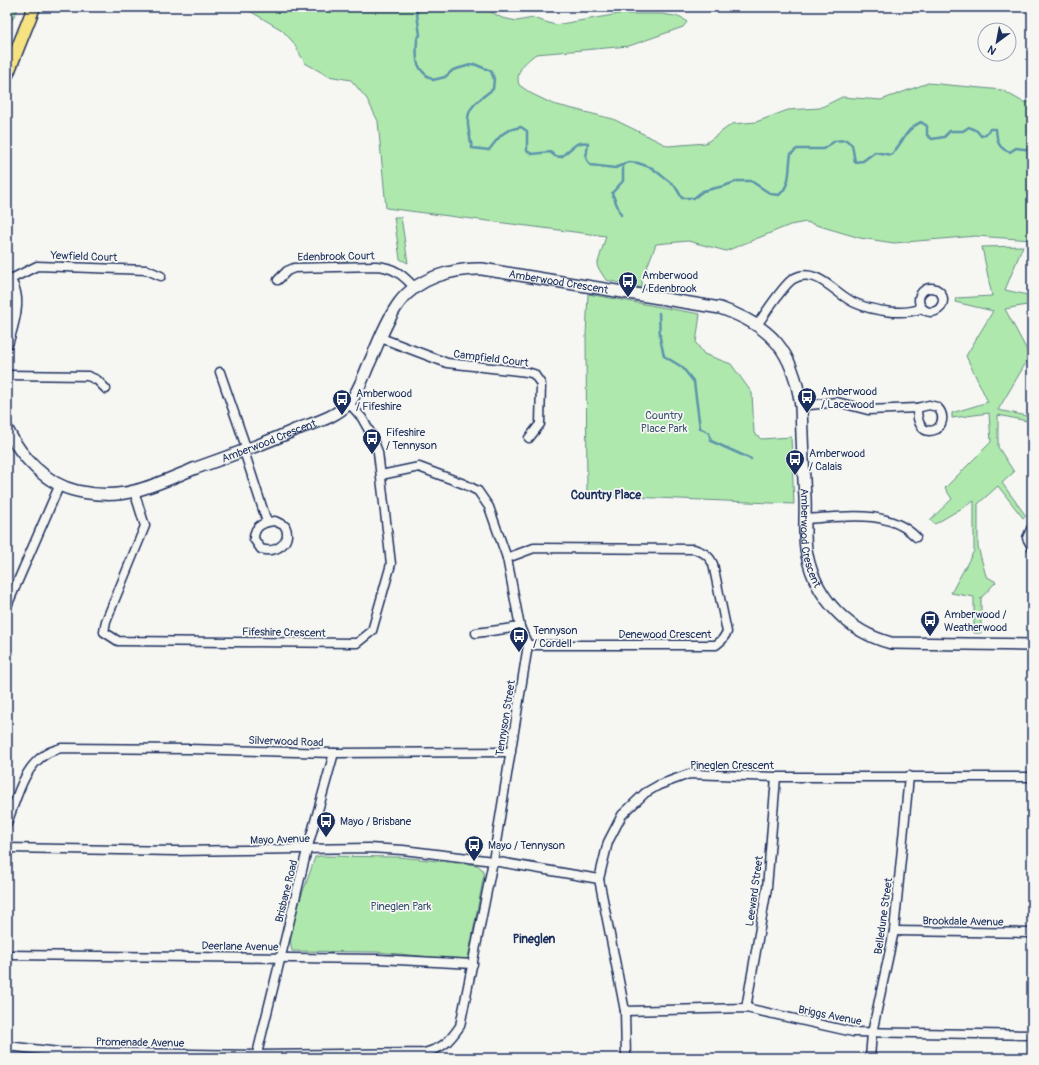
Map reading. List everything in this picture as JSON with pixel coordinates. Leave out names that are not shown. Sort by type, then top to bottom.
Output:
[{"type":"main road","points":[[7,75],[34,7]]},
{"type":"street","name":"Yewfield Court","points":[[8,279],[38,266],[147,270],[161,276]]},
{"type":"street","name":"Edenbrook Court","points":[[278,280],[287,271],[294,268],[376,266],[389,267],[405,277],[415,288]]},
{"type":"street","name":"Amberwood Crescent","points":[[7,429],[17,448],[30,463],[43,474],[60,484],[76,491],[112,494],[134,492],[334,415],[349,403],[358,388],[389,318],[400,302],[415,288],[446,273],[464,268],[482,269],[720,308],[743,316],[773,338],[784,352],[798,386],[801,406],[807,555],[819,588],[830,605],[843,618],[873,638],[904,645],[1032,645]]},
{"type":"street","points":[[757,325],[787,284],[793,279],[809,275],[819,278],[854,303],[872,309],[914,311],[922,308]]},
{"type":"street","points":[[7,343],[15,315],[16,305],[8,279]]},
{"type":"street","name":"Campfield Court","points":[[381,338],[447,363],[534,374],[541,384],[540,424],[529,438]]},
{"type":"street","points":[[220,372],[246,450],[267,522]]},
{"type":"street","points":[[7,375],[88,376],[97,380],[106,390]]},
{"type":"street","points":[[801,406],[837,402],[868,410],[917,408]]},
{"type":"street","name":"Fifeshire Crescent","points":[[134,492],[145,526],[106,621],[104,632],[118,641],[357,643],[372,631],[390,564],[378,452],[371,434],[362,418],[349,403]]},
{"type":"street","points":[[381,475],[419,467],[464,484],[478,491],[489,507],[507,558],[520,627],[528,645]]},
{"type":"street","points":[[7,606],[60,484]]},
{"type":"street","points":[[806,519],[867,516],[900,524],[907,528],[916,537]]},
{"type":"street","points":[[1032,527],[1027,538],[1032,547]]},
{"type":"street","name":"Denewood Crescent","points":[[507,558],[534,548],[694,549],[700,551],[710,557],[713,564],[727,632],[722,640],[716,645],[528,645]]},
{"type":"street","points":[[476,633],[520,627]]},
{"type":"street","name":"Tennyson Street","points":[[440,1049],[452,1039],[460,1026],[493,861],[528,645]]},
{"type":"street","name":"Silverwood Road","points":[[7,823],[26,777],[35,763],[46,753],[61,748],[189,748],[334,753],[511,752]]},
{"type":"street","name":"Brisbane Road","points":[[257,1056],[307,850],[334,753]]},
{"type":"street","name":"Pineglen Crescent","points":[[626,1058],[625,1011],[599,879],[608,842],[622,815],[645,793],[659,785],[689,774],[776,777],[1032,777]]},
{"type":"street","name":"Belledune Street","points":[[870,1058],[872,1033],[894,931],[909,776]]},
{"type":"street","name":"Leeward Street","points":[[746,1008],[767,888],[776,777]]},
{"type":"street","name":"Mayo Avenue","points":[[7,848],[175,851],[307,850],[320,848],[383,849],[493,861],[599,879]]},
{"type":"street","name":"Brookdale Avenue","points":[[894,931],[1032,933]]},
{"type":"street","name":"Deerlane Avenue","points":[[7,954],[379,959],[473,964]]},
{"type":"street","name":"Briggs Avenue","points":[[625,1011],[746,1008],[853,1032],[1032,1035]]},
{"type":"street","name":"Promenade Avenue","points":[[7,1046],[59,1052],[257,1056],[424,1053],[440,1049]]},
{"type":"green space","points":[[7,7],[19,7],[7,29]]},
{"type":"green space","points":[[243,7],[482,7],[502,18],[517,21],[533,18],[555,25],[619,14],[662,14],[681,17],[687,22],[683,27],[629,46],[536,54],[522,67],[518,75],[519,85],[532,94],[553,104],[613,119],[668,146],[706,143],[732,124],[756,122],[788,110],[820,108],[842,97],[881,100],[928,83],[1002,90],[1023,102],[1032,102],[1032,240],[976,236],[894,243],[860,238],[806,222],[790,225],[726,251],[688,241],[656,244],[642,280],[642,288],[606,280],[597,266],[606,236],[386,208],[378,121],[367,99],[351,80],[328,76],[305,63],[293,42],[282,30]]},
{"type":"green space","points":[[394,217],[401,217],[408,263],[400,259]]},
{"type":"green space","points":[[1023,246],[1005,290],[1032,296],[1032,304],[1005,309],[1030,356],[998,410],[1032,417],[1032,422],[998,415],[998,447],[1014,472],[1002,483],[1026,516],[1023,518],[998,486],[978,504],[978,547],[986,576],[996,582],[981,598],[981,633],[974,633],[974,597],[951,593],[974,551],[974,501],[935,524],[930,520],[952,499],[945,488],[991,442],[989,413],[952,418],[952,413],[988,402],[966,356],[993,311],[955,302],[956,298],[992,296],[982,247]]},
{"type":"green space","name":"Country Place Park","points":[[588,294],[700,314],[696,343],[704,354],[731,364],[752,393],[754,433],[761,439],[791,437],[794,504],[587,495],[586,335]]},
{"type":"green space","name":"Pineglen Park","points":[[315,857],[399,857],[477,865],[482,869],[484,875],[468,958],[463,960],[377,952],[292,951],[291,932],[294,920]]},
{"type":"waterway","points":[[416,7],[420,35],[417,39],[416,52],[419,67],[427,76],[433,80],[445,77],[453,70],[474,64],[491,71],[494,79],[493,89],[476,102],[469,113],[468,127],[472,148],[489,150],[502,134],[509,130],[521,127],[527,131],[527,151],[532,154],[550,152],[555,156],[561,157],[577,144],[584,142],[588,143],[586,158],[590,165],[615,168],[629,162],[638,163],[652,168],[675,186],[682,198],[694,198],[703,191],[738,181],[751,181],[771,194],[779,195],[783,191],[788,181],[791,154],[797,149],[823,149],[835,141],[846,140],[852,145],[855,162],[863,161],[875,152],[891,155],[911,128],[921,122],[927,126],[927,135],[932,139],[944,137],[950,131],[963,131],[969,127],[977,131],[981,136],[985,135],[990,129],[996,129],[999,144],[1003,149],[1010,152],[1016,148],[1032,150]]},
{"type":"waterway","points":[[621,215],[612,193],[623,181],[623,165]]},
{"type":"waterway","points":[[659,313],[660,338],[664,356],[682,367],[694,382],[700,428],[709,433],[711,441],[751,459]]},
{"type":"place","name":"Amberwood / Edenbrook","points":[[628,298]]},
{"type":"place","name":"Amberwood / Lacewood","points":[[807,414]]},
{"type":"place","name":"Amberwood / Fifeshire","points":[[342,416]]},
{"type":"place","name":"Fifeshire / Tennyson","points":[[372,455]]},
{"type":"place","name":"Amberwood / Calais","points":[[795,476]]},
{"type":"place","name":"Amberwood / Weatherwood","points":[[930,637]]},
{"type":"place","name":"Tennyson / Cordell","points":[[519,653]]},
{"type":"place","name":"Mayo / Brisbane","points":[[326,838]]},
{"type":"place","name":"Mayo / Tennyson","points":[[474,862]]},
{"type":"district","name":"Country Place","points":[[606,495]]},
{"type":"district","name":"Pineglen","points":[[534,939]]}]
